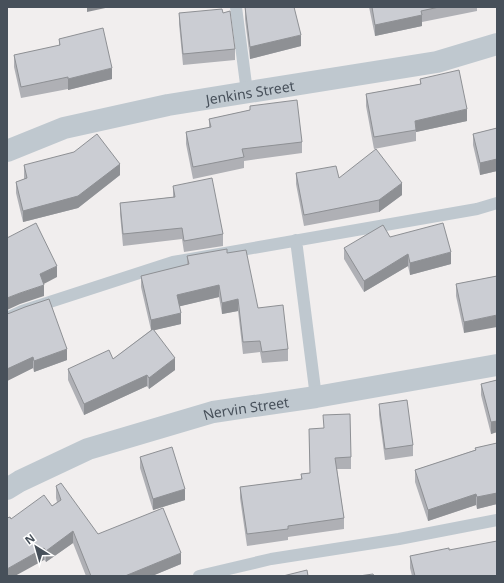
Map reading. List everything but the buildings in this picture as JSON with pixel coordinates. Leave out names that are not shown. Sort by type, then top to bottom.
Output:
[{"type":"street","name":"Jenkins Street","points":[[7,152],[64,128],[168,105],[437,62],[497,44]]},
{"type":"street","name":"Nervin Street","points":[[7,489],[20,481],[88,449],[213,412],[316,397],[497,365]]},
{"type":"lane","points":[[236,7],[247,92]]},
{"type":"lane","points":[[7,318],[22,311],[173,262],[477,209],[497,202]]},
{"type":"lane","points":[[296,240],[316,397]]},
{"type":"lane","points":[[199,576],[271,559],[398,539],[497,520]]}]
